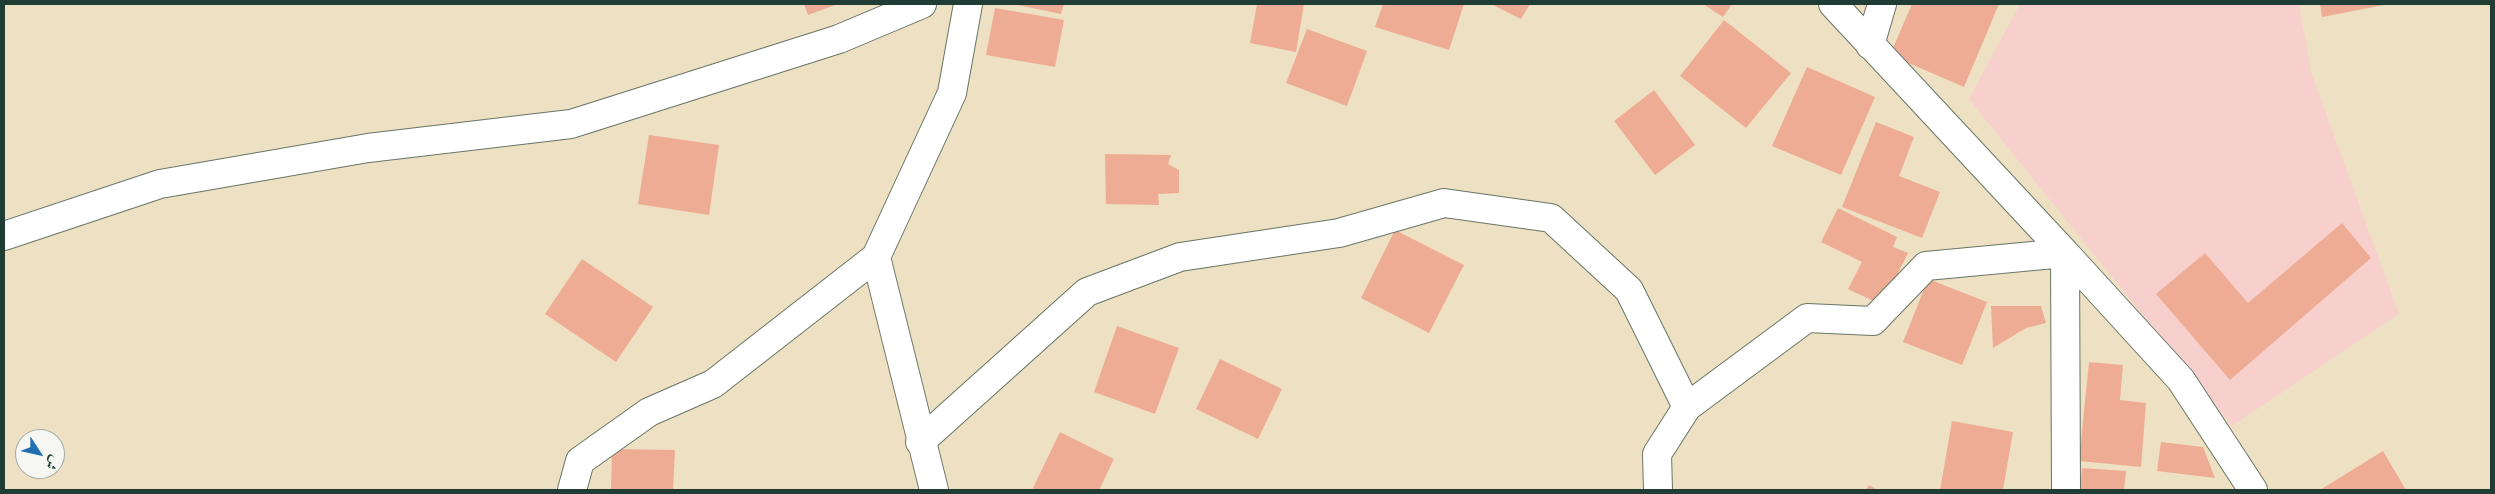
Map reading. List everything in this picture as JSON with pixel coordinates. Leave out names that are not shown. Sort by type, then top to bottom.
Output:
[{"type":"street","points":[[4,236],[160,184],[368,148],[571,124],[839,39],[922,4]]},
{"type":"street","points":[[572,490],[580,461],[649,412],[712,384],[876,257],[952,93],[968,4]]},
{"type":"street","points":[[1833,4],[2181,380],[2253,490]]},
{"type":"street","points":[[1870,45],[1882,4]]},
{"type":"street","points":[[920,442],[1087,292],[1180,257],[1339,233],[1444,202],[1551,218],[1629,290],[1688,407]]},
{"type":"street","points":[[1658,490],[1658,454],[1688,407],[1807,318],[1873,322],[1926,266],[2065,253]]},
{"type":"street","points":[[2065,253],[2066,490]]},
{"type":"street","points":[[876,257],[920,442],[934,490]]},
{"type":"shaded area","points":[[2020,4],[2299,4],[2311,72],[2399,314],[2232,426],[1969,99]]},
{"type":"building","points":[[804,4],[838,4],[808,15]]},
{"type":"building","points":[[1013,4],[1064,4],[1061,14]]},
{"type":"building","points":[[1257,4],[1304,4],[1296,52],[1250,43]]},
{"type":"building","points":[[1383,4],[1464,4],[1449,50],[1375,27]]},
{"type":"building","points":[[1491,4],[1530,4],[1521,19]]},
{"type":"building","points":[[1703,4],[1732,4],[1723,17]]},
{"type":"building","points":[[1912,4],[1999,4],[1964,87],[1890,55]]},
{"type":"building","points":[[2320,4],[2384,4],[2384,5],[2322,17]]},
{"type":"building","points":[[995,8],[1064,20],[1055,67],[986,55]]},
{"type":"building","points":[[1724,20],[1791,73],[1746,128],[1680,76]]},
{"type":"building","points":[[1307,29],[1367,51],[1347,106],[1286,83]]},
{"type":"building","points":[[1807,67],[1875,97],[1841,175],[1772,146]]},
{"type":"building","points":[[1654,90],[1695,145],[1655,175],[1614,121]]},
{"type":"building","points":[[1876,122],[1914,137],[1899,176],[1940,192],[1922,238],[1842,207]]},
{"type":"building","points":[[649,135],[719,145],[709,215],[638,204]]},
{"type":"building","points":[[1105,154],[1171,155],[1168,164],[1179,170],[1179,193],[1158,194],[1159,205],[1106,204]]},
{"type":"building","points":[[1838,208],[1897,237],[1893,247],[1908,253],[1882,305],[1848,289],[1862,262],[1821,242]]},
{"type":"building","points":[[2342,223],[2371,258],[2230,380],[2156,294],[2205,253],[2248,303]]},
{"type":"building","points":[[1395,230],[1464,265],[1429,333],[1361,298]]},
{"type":"building","points":[[582,259],[653,307],[616,362],[545,314]]},
{"type":"building","points":[[1928,279],[1987,302],[1962,365],[1903,342]]},
{"type":"building","points":[[1991,306],[2041,306],[2046,323],[2026,328],[1993,348]]},
{"type":"building","points":[[1117,326],[1179,348],[1155,414],[1094,392]]},
{"type":"building","points":[[1220,359],[1282,389],[1258,439],[1196,409]]},
{"type":"building","points":[[2089,362],[2123,365],[2120,400],[2146,403],[2141,467],[2079,461]]},
{"type":"building","points":[[1952,421],[2013,432],[2003,490],[1940,490]]},
{"type":"building","points":[[1060,432],[1114,459],[1099,490],[1032,490]]},
{"type":"building","points":[[2161,442],[2203,447],[2215,478],[2157,471]]},
{"type":"building","points":[[612,449],[675,450],[673,490],[611,490]]},
{"type":"building","points":[[2383,451],[2406,490],[2320,490]]},
{"type":"building","points":[[2082,468],[2126,471],[2124,490],[2080,490]]},
{"type":"building","points":[[1869,485],[1878,490],[1866,490]]}]
